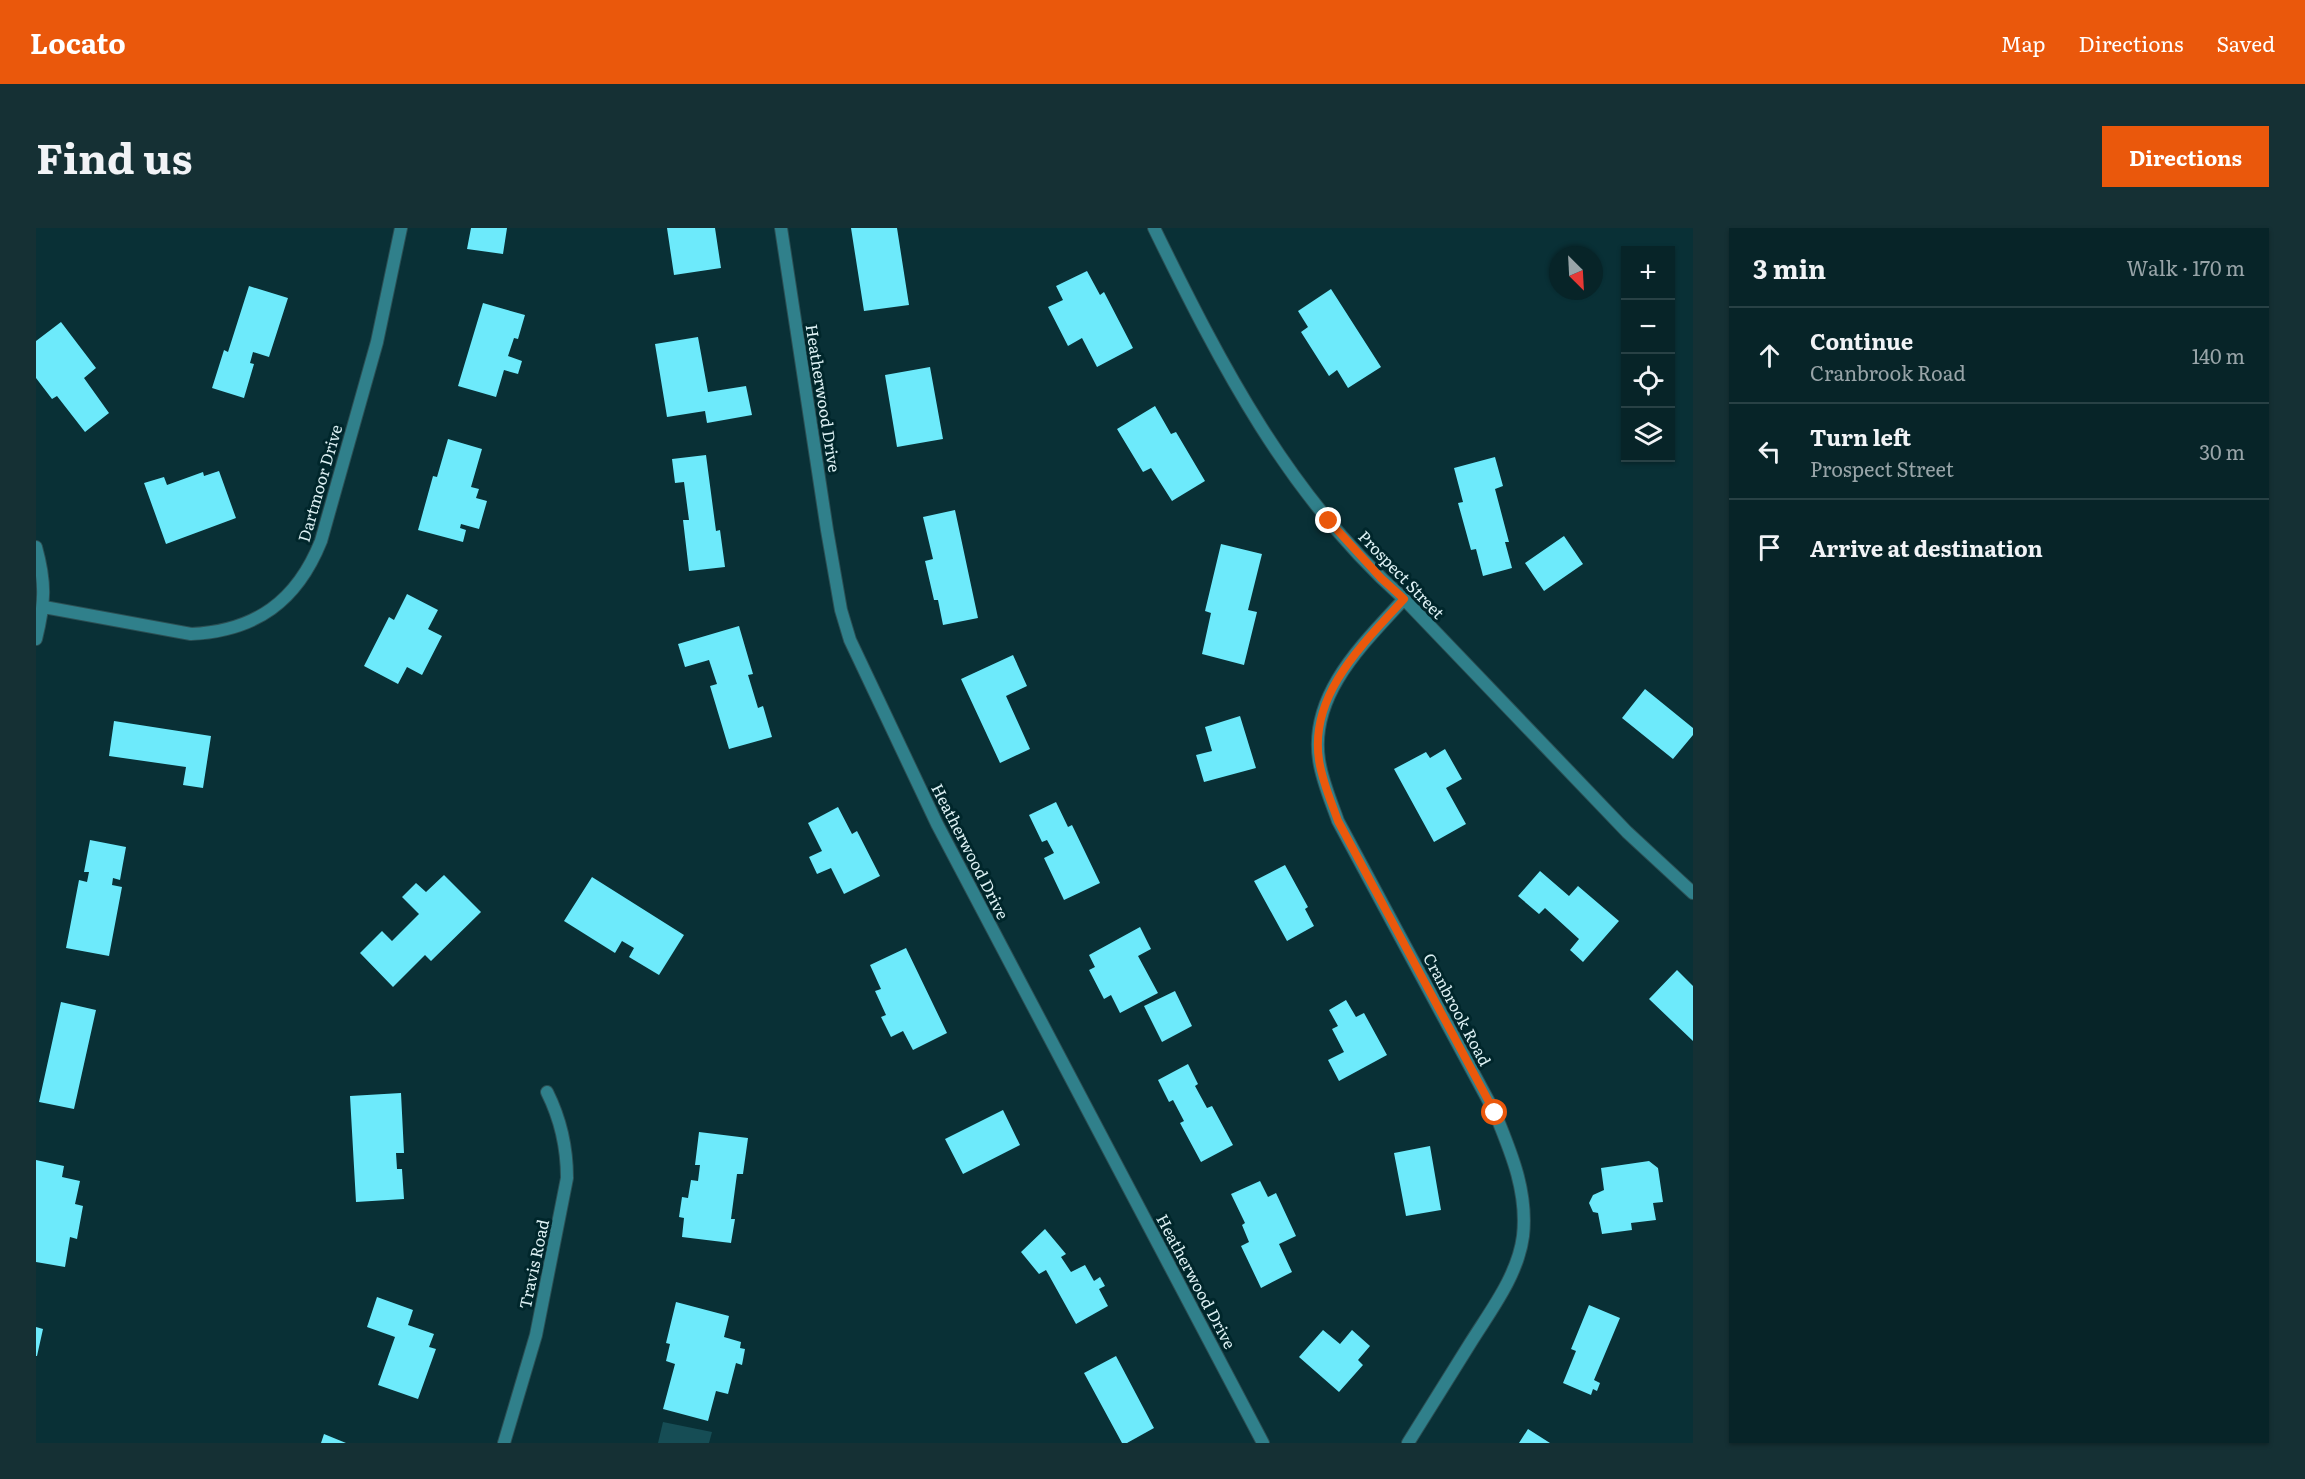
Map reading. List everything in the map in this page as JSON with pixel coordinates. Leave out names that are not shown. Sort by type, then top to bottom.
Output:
[{"type":"street","name":"Dartmoor Drive","points":[[44,607],[191,634],[210,633],[251,622],[270,611],[287,597],[313,562],[321,541],[379,332],[401,228]]},
{"type":"street","name":"Heatherwood Drive","points":[[781,228],[827,530],[841,610],[850,640],[937,824],[1263,1443]]},
{"type":"street","name":"Prospect Street","points":[[1154,228],[1228,374],[1272,447],[1329,521],[1381,578],[1404,599],[1628,832],[1693,893]]},
{"type":"street","points":[[36,547],[43,578],[44,607],[36,639]]},
{"type":"street","name":"Cranbrook Road","points":[[1404,599],[1339,676],[1321,721],[1319,759],[1323,779],[1338,821],[1495,1113],[1514,1159],[1522,1193],[1524,1215],[1523,1236],[1518,1257],[1499,1298],[1408,1443]]},
{"type":"street","name":"Travis Road","points":[[504,1443],[536,1335],[567,1178],[567,1157],[563,1136],[548,1092]]},
{"type":"shaded area","points":[[663,1422],[712,1432],[709,1443],[658,1443]]},
{"type":"building","points":[[471,228],[507,228],[503,254],[467,249]]},
{"type":"building","points":[[667,228],[715,228],[721,268],[674,275]]},
{"type":"building","points":[[851,228],[897,228],[909,305],[864,311]]},
{"type":"building","points":[[1087,271],[1100,295],[1104,292],[1133,348],[1097,367],[1082,338],[1068,346],[1048,307],[1063,300],[1056,286]]},
{"type":"building","points":[[249,286],[288,298],[269,357],[253,352],[250,363],[254,364],[244,398],[212,388],[224,350],[228,352]]},
{"type":"building","points":[[1331,289],[1381,367],[1348,388],[1337,370],[1329,376],[1301,332],[1308,327],[1298,311]]},
{"type":"building","points":[[483,303],[525,315],[518,339],[514,338],[508,356],[522,361],[518,374],[504,370],[496,397],[458,386]]},
{"type":"building","points":[[61,322],[96,368],[84,378],[109,413],[85,432],[57,396],[52,399],[36,378],[36,341]]},
{"type":"building","points":[[698,337],[708,392],[746,386],[752,415],[707,423],[705,411],[667,417],[655,344]]},
{"type":"building","points":[[930,367],[943,439],[897,447],[885,375]]},
{"type":"building","points":[[1155,406],[1171,434],[1176,432],[1205,481],[1172,501],[1151,468],[1143,472],[1117,429]]},
{"type":"building","points":[[448,439],[482,449],[471,487],[479,489],[476,498],[487,501],[479,529],[461,524],[460,528],[466,530],[463,542],[418,530],[433,476],[437,477]]},
{"type":"building","points":[[706,455],[716,531],[720,530],[725,567],[689,571],[683,520],[689,520],[684,482],[675,483],[672,459]]},
{"type":"building","points":[[1495,457],[1503,486],[1495,489],[1509,542],[1505,542],[1512,568],[1483,576],[1476,549],[1471,550],[1458,503],[1463,502],[1454,468]]},
{"type":"building","points":[[219,471],[236,518],[166,544],[144,483],[164,477],[167,485],[203,472],[204,476]]},
{"type":"building","points":[[955,510],[978,618],[943,625],[938,600],[934,600],[925,561],[933,559],[923,517]]},
{"type":"building","points":[[1564,536],[1583,564],[1544,591],[1525,563]]},
{"type":"building","points":[[1221,544],[1262,554],[1248,610],[1257,612],[1244,665],[1202,654],[1211,613],[1205,611]]},
{"type":"building","points":[[407,594],[438,610],[428,629],[442,636],[422,675],[407,667],[398,684],[364,666],[389,617],[394,620]]},
{"type":"building","points":[[739,626],[753,674],[748,675],[758,708],[763,706],[772,737],[729,749],[710,686],[717,684],[709,660],[685,667],[678,644]]},
{"type":"building","points":[[1013,655],[1027,686],[1006,696],[1030,749],[1000,763],[961,679]]},
{"type":"building","points":[[1645,689],[1693,728],[1693,735],[1673,759],[1622,718]]},
{"type":"building","points":[[1240,716],[1256,768],[1204,782],[1196,755],[1212,751],[1205,727]]},
{"type":"building","points":[[114,721],[211,736],[203,788],[183,785],[186,767],[109,756]]},
{"type":"building","points":[[1445,749],[1462,779],[1446,788],[1466,824],[1434,842],[1394,769],[1426,752],[1430,758]]},
{"type":"building","points":[[1056,802],[1068,827],[1072,825],[1100,883],[1064,900],[1044,858],[1054,853],[1047,840],[1042,842],[1029,815]]},
{"type":"building","points":[[838,807],[852,834],[857,831],[880,876],[844,894],[831,868],[817,874],[809,857],[822,851],[808,823]]},
{"type":"building","points":[[90,840],[126,847],[120,880],[113,878],[112,885],[122,887],[109,956],[66,948],[79,880],[87,882],[89,872],[84,872]]},
{"type":"building","points":[[1285,865],[1308,907],[1305,909],[1314,926],[1287,941],[1254,881]]},
{"type":"building","points":[[1540,871],[1569,896],[1578,886],[1619,921],[1583,962],[1570,950],[1579,939],[1545,908],[1539,914],[1518,896]]},
{"type":"building","points":[[444,875],[481,912],[431,961],[425,955],[393,987],[360,953],[382,931],[392,941],[419,914],[402,897],[416,883],[426,892]]},
{"type":"building","points":[[592,877],[684,935],[659,975],[629,957],[634,948],[622,941],[615,953],[564,921]]},
{"type":"building","points":[[1140,927],[1151,949],[1138,956],[1158,993],[1120,1013],[1111,995],[1104,999],[1089,970],[1095,967],[1089,955]]},
{"type":"building","points":[[906,948],[947,1033],[913,1050],[903,1031],[891,1037],[881,1017],[886,1015],[875,991],[881,989],[870,965]]},
{"type":"building","points":[[1677,970],[1693,986],[1693,1041],[1649,999]]},
{"type":"building","points":[[1175,991],[1192,1026],[1162,1042],[1144,1006]]},
{"type":"building","points":[[1346,1000],[1356,1017],[1364,1013],[1387,1055],[1339,1081],[1328,1060],[1344,1052],[1332,1029],[1338,1026],[1329,1010]]},
{"type":"building","points":[[61,1002],[96,1010],[74,1109],[39,1102]]},
{"type":"building","points":[[1188,1064],[1198,1084],[1195,1086],[1207,1108],[1212,1106],[1233,1145],[1201,1162],[1180,1123],[1184,1121],[1173,1100],[1169,1102],[1158,1080]]},
{"type":"building","points":[[401,1093],[404,1153],[396,1153],[397,1169],[402,1169],[404,1199],[356,1202],[350,1096]]},
{"type":"building","points":[[1003,1110],[1020,1145],[963,1174],[945,1139]]},
{"type":"building","points":[[699,1132],[748,1138],[743,1174],[737,1174],[731,1219],[735,1219],[731,1243],[682,1237],[684,1218],[679,1217],[682,1197],[688,1198],[691,1180],[698,1181],[700,1165],[695,1165]]},
{"type":"building","points":[[1430,1146],[1441,1210],[1406,1216],[1394,1153]]},
{"type":"building","points":[[36,1160],[64,1166],[62,1177],[80,1181],[75,1204],[83,1206],[77,1239],[70,1237],[65,1267],[36,1262]]},
{"type":"building","points":[[1649,1161],[1658,1168],[1663,1202],[1653,1203],[1656,1220],[1631,1223],[1632,1230],[1602,1234],[1598,1213],[1593,1212],[1589,1203],[1593,1195],[1604,1190],[1601,1168]]},
{"type":"building","points":[[1260,1181],[1268,1197],[1276,1193],[1296,1236],[1279,1244],[1292,1272],[1261,1288],[1241,1246],[1249,1242],[1242,1225],[1245,1223],[1231,1194]]},
{"type":"building","points":[[1045,1229],[1066,1254],[1061,1257],[1071,1272],[1085,1265],[1094,1281],[1100,1277],[1105,1286],[1099,1289],[1108,1306],[1076,1324],[1046,1270],[1039,1274],[1021,1252]]},
{"type":"building","points":[[377,1297],[413,1310],[408,1325],[434,1334],[429,1347],[436,1349],[418,1399],[378,1385],[395,1337],[367,1327]]},
{"type":"building","points":[[676,1302],[729,1316],[724,1337],[741,1342],[740,1348],[745,1349],[742,1365],[736,1363],[728,1394],[716,1391],[708,1421],[663,1409],[675,1364],[666,1361],[670,1344],[666,1343]]},
{"type":"building","points":[[1589,1305],[1620,1318],[1594,1380],[1600,1383],[1597,1391],[1593,1389],[1591,1395],[1563,1383],[1576,1351],[1571,1349]]},
{"type":"building","points":[[36,1327],[43,1329],[37,1356],[36,1356]]},
{"type":"building","points":[[1323,1330],[1340,1344],[1352,1330],[1370,1346],[1358,1360],[1363,1365],[1339,1392],[1299,1357]]},
{"type":"building","points":[[1116,1356],[1154,1428],[1127,1443],[1122,1443],[1084,1373]]},
{"type":"building","points":[[1528,1429],[1550,1443],[1519,1443]]},
{"type":"building","points":[[324,1434],[346,1443],[321,1443]]},
{"type":"route","points":[[1329,521],[1381,578],[1404,599],[1345,667],[1330,694],[1319,730],[1318,749],[1323,779],[1338,821],[1495,1113]]}]
